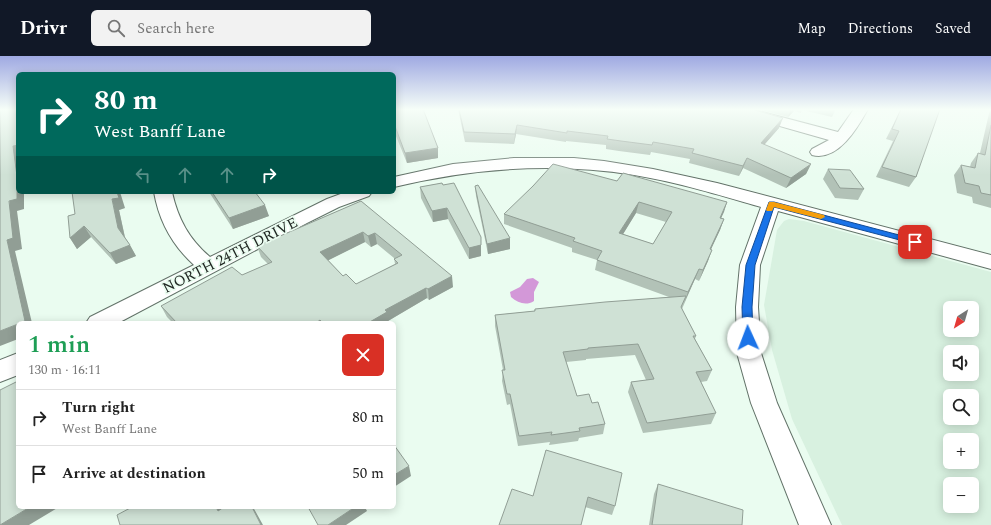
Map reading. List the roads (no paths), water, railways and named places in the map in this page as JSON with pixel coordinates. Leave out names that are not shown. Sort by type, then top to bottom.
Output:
[{"type":"street","points":[[815,131],[841,138]]},
{"type":"street","points":[[818,152],[834,145],[848,131]]},
{"type":"street","points":[[396,182],[444,170],[510,163],[569,164],[647,173],[772,204],[991,262]]},
{"type":"street","points":[[163,194],[169,219],[181,239],[208,266]]},
{"type":"street","name":"NORTH 24TH DRIVE","points":[[102,321],[306,216],[333,203],[358,194]]},
{"type":"street","points":[[772,204],[750,265],[747,307],[749,353],[764,403],[815,525]]},
{"type":"street","points":[[0,372],[16,364]]}]
